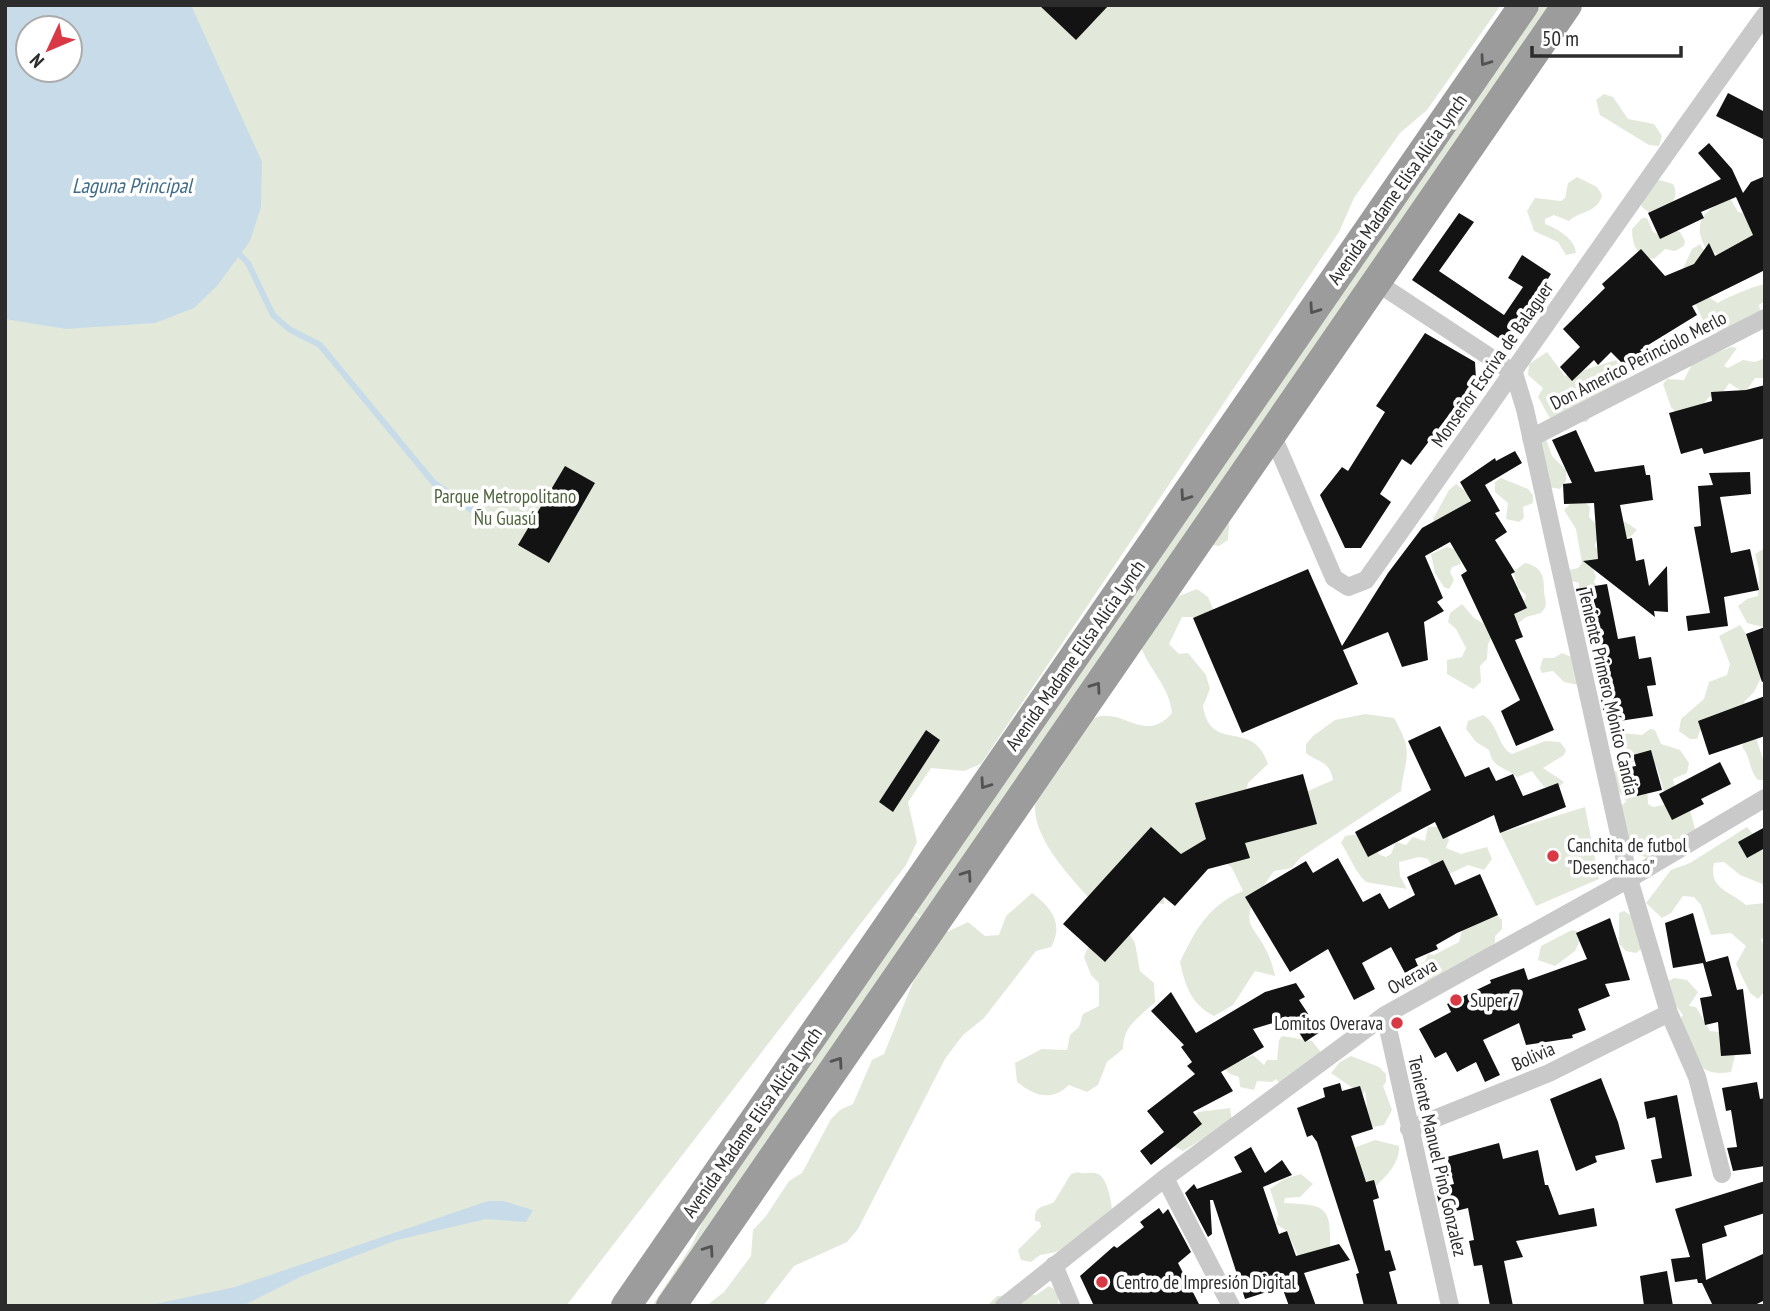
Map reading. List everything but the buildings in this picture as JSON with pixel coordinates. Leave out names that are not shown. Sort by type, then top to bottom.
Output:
[{"type":"highway","name":"Avenida Madame Elisa Alicia Lynch","points":[[626,1306],[1524,5]]},
{"type":"highway","name":"Avenida Madame Elisa Alicia Lynch","points":[[671,1306],[1567,5]]},
{"type":"highway","points":[[642,1306],[696,1228],[695,1204]]},
{"type":"street","name":"Monseñor Escriva de Balaguer","points":[[1272,435],[1334,578],[1348,587],[1366,580],[1514,373],[1609,231],[1765,15]]},
{"type":"street","points":[[1376,282],[1514,373]]},
{"type":"street","name":"Don Americo Perinciolo Merlo","points":[[1531,439],[1765,318]]},
{"type":"street","name":"Teniente Primero Mónico Candia","points":[[1514,373],[1629,879],[1669,1013],[1697,1077],[1722,1174]]},
{"type":"street","name":"Overava","points":[[1004,1306],[1165,1178],[1385,1015],[1629,879],[1765,798]]},
{"type":"street","name":"Bolivia","points":[[1409,1129],[1549,1073],[1669,1013]]},
{"type":"street","name":"Teniente Manuel Pino Gonzalez","points":[[1385,1015],[1450,1306]]},
{"type":"street","points":[[1165,1178],[1231,1306]]},
{"type":"street","points":[[1054,1265],[1071,1306]]},
{"type":"green space","name":"Parque Metropolitano Ñu Guasú","points":[[5,5],[1501,5],[1427,110],[1400,133],[1354,198],[1339,232],[981,764],[964,771],[931,768],[908,802],[917,842],[906,865],[566,1306],[5,1306]]},
{"type":"green space","points":[[1541,5],[1554,5],[1224,515],[1229,524],[1228,540],[1219,546],[1204,544],[924,920],[915,913]]},
{"type":"green space","points":[[1604,94],[1613,97],[1628,119],[1654,124],[1662,136],[1659,146],[1649,145],[1600,115],[1596,100]]},
{"type":"green space","points":[[1577,177],[1597,187],[1602,195],[1597,205],[1569,221],[1554,215],[1545,219],[1545,224],[1573,243],[1576,253],[1566,255],[1558,242],[1534,231],[1527,211],[1535,198],[1561,201],[1565,198],[1568,183]]},
{"type":"green space","points":[[1659,180],[1673,184],[1675,196],[1671,204],[1651,214],[1642,207],[1638,197]]},
{"type":"green space","points":[[1730,198],[1738,212],[1748,215],[1765,255],[1725,259],[1706,248],[1701,239],[1700,223],[1714,206]]},
{"type":"green space","points":[[1642,218],[1647,218],[1653,232],[1657,234],[1671,228],[1680,232],[1685,241],[1684,246],[1675,251],[1665,249],[1654,259],[1643,256],[1634,245],[1632,229]]},
{"type":"green space","points":[[1700,244],[1705,253],[1710,298],[1718,303],[1765,284],[1765,301],[1759,305],[1761,314],[1726,331],[1711,332],[1707,329],[1681,273],[1692,249]]},
{"type":"green space","points":[[1731,347],[1737,348],[1724,366],[1728,368],[1743,360],[1755,362],[1765,358],[1765,378],[1755,378],[1745,393],[1729,383],[1721,393],[1709,397],[1687,425],[1671,407],[1663,384],[1667,379],[1684,380],[1693,362]]},
{"type":"green space","points":[[1547,352],[1565,376],[1616,360],[1625,373],[1620,389],[1595,410],[1587,422],[1551,420],[1538,397],[1543,388],[1528,375],[1529,364]]},
{"type":"green space","points":[[1531,435],[1545,436],[1552,456],[1566,470],[1566,481],[1560,489],[1549,487]]},
{"type":"green space","points":[[1501,478],[1528,489],[1533,495],[1533,503],[1523,507],[1524,518],[1519,522],[1506,519],[1508,503],[1495,492],[1495,482]]},
{"type":"green space","points":[[1456,484],[1468,493],[1470,503],[1436,523],[1433,519],[1449,490]]},
{"type":"green space","points":[[1571,503],[1586,503],[1590,507],[1589,517],[1597,525],[1626,522],[1637,530],[1630,537],[1596,541],[1595,546],[1601,554],[1593,568],[1596,577],[1594,582],[1599,590],[1579,593],[1579,583],[1569,580],[1569,570],[1578,568],[1582,563],[1576,529],[1564,510]]},
{"type":"green space","points":[[1447,547],[1457,550],[1461,564],[1452,567],[1450,572],[1454,580],[1449,589],[1444,587],[1435,573],[1431,554]]},
{"type":"green space","points":[[1765,548],[1763,627],[1747,623],[1738,606],[1747,599],[1758,596],[1759,570],[1755,554]]},
{"type":"green space","points":[[1525,563],[1536,567],[1541,573],[1546,605],[1541,613],[1526,617],[1515,626],[1506,606],[1525,600],[1526,595],[1518,588],[1513,572]]},
{"type":"green space","points":[[1197,589],[1208,597],[1217,618],[1208,621],[1196,617],[1182,617],[1169,644],[1179,654],[1188,653],[1206,675],[1210,689],[1203,706],[1207,721],[1214,729],[1253,742],[1261,750],[1268,764],[1248,783],[1245,795],[1299,795],[1333,780],[1327,766],[1306,753],[1306,744],[1335,720],[1365,714],[1394,718],[1404,739],[1407,754],[1401,791],[1300,858],[1292,868],[1274,871],[1259,892],[1249,918],[1269,957],[1275,976],[1255,971],[1233,1005],[1214,1016],[1206,1012],[1191,994],[1180,962],[1204,920],[1220,904],[1243,891],[1232,868],[1211,850],[1165,890],[1164,904],[1089,898],[1048,847],[1036,816],[1036,801],[1041,786],[1061,767],[1076,736],[1090,720],[1107,716],[1153,726],[1172,713],[1162,684],[1146,658],[1138,638],[1179,596]]},
{"type":"green space","points":[[1462,604],[1474,618],[1495,631],[1488,644],[1487,659],[1480,666],[1481,682],[1473,689],[1447,674],[1447,660],[1462,657],[1466,648],[1456,629],[1448,622],[1450,613]]},
{"type":"green space","points":[[1740,625],[1751,641],[1763,674],[1754,692],[1744,702],[1764,762],[1764,780],[1758,780],[1753,772],[1742,747],[1745,738],[1702,726],[1697,739],[1690,739],[1679,731],[1681,719],[1704,699],[1709,682],[1727,675],[1730,664],[1719,636]]},
{"type":"green space","points":[[1562,653],[1581,661],[1579,685],[1564,682],[1553,671],[1542,673],[1540,668],[1543,658],[1554,658]]},
{"type":"green space","points":[[1483,715],[1492,724],[1503,746],[1512,754],[1545,741],[1560,742],[1566,750],[1564,755],[1543,768],[1564,782],[1560,786],[1544,787],[1532,771],[1517,777],[1496,764],[1489,750],[1476,742],[1466,729],[1468,721]]},
{"type":"green space","points":[[1650,729],[1655,730],[1661,744],[1680,750],[1689,763],[1687,773],[1673,779],[1675,790],[1665,794],[1657,768],[1651,760],[1625,763],[1617,756],[1616,743],[1621,733],[1642,735]]},
{"type":"green space","points":[[1624,765],[1640,775],[1647,792],[1648,804],[1653,807],[1668,804],[1689,806],[1696,833],[1683,857],[1658,861],[1634,851],[1625,842],[1617,821],[1619,809],[1626,801],[1615,779],[1615,771]]},
{"type":"green space","name":"Canchita de futbol \"Desenchaco\"","points":[[1585,807],[1599,879],[1536,906],[1500,833]]},
{"type":"green space","points":[[1428,827],[1444,827],[1449,840],[1446,848],[1461,854],[1487,847],[1492,859],[1484,870],[1468,865],[1439,879],[1428,859],[1419,857],[1399,862],[1400,876],[1407,889],[1366,882],[1341,843],[1345,836],[1359,834],[1380,855],[1386,857],[1391,854],[1396,842],[1406,845],[1413,837],[1425,841]]},
{"type":"green space","points":[[1747,827],[1753,834],[1765,828],[1765,885],[1740,875],[1724,862],[1714,863],[1713,872],[1717,884],[1746,905],[1765,903],[1765,935],[1761,940],[1765,947],[1765,991],[1758,999],[1750,993],[1736,964],[1746,946],[1731,933],[1711,935],[1701,905],[1694,897],[1683,896],[1671,913],[1662,918],[1646,903],[1671,870],[1690,863]]},
{"type":"green space","points":[[1032,893],[1054,917],[1056,931],[1051,947],[1036,951],[984,1018],[963,1035],[945,1059],[858,1229],[847,1242],[794,1266],[763,1306],[706,1306],[724,1292],[751,1256],[753,1230],[766,1216],[789,1181],[802,1173],[831,1119],[840,1110],[853,1104],[872,1060],[884,1054],[930,940],[968,922],[985,936],[999,935],[1006,916]]},
{"type":"green space","points":[[1624,911],[1634,917],[1645,946],[1636,953],[1626,951],[1619,944],[1619,913]]},
{"type":"green space","points":[[914,914],[923,920],[658,1306],[652,1306],[692,1245],[704,1218]]},
{"type":"green space","points":[[1497,915],[1502,920],[1502,929],[1495,936],[1495,943],[1436,978],[1413,983],[1405,980],[1404,974],[1425,961],[1428,954],[1434,955],[1459,942],[1463,927]]},
{"type":"green space","points":[[1572,930],[1576,931],[1580,940],[1575,951],[1555,966],[1538,960],[1541,946]]},
{"type":"green space","points":[[1129,933],[1135,943],[1140,971],[1154,983],[1155,1002],[1129,1028],[1123,1049],[1107,1062],[1098,1085],[1087,1092],[1069,1085],[1056,1094],[1043,1095],[1017,1082],[1015,1063],[1042,1049],[1067,1050],[1070,1035],[1079,1027],[1083,1014],[1099,1006],[1099,983],[1091,975],[1084,957],[1093,936]]},
{"type":"green space","points":[[1674,978],[1687,980],[1698,992],[1689,1006],[1696,1007],[1710,1031],[1719,1032],[1736,1051],[1731,1072],[1719,1073],[1702,1068],[1691,1055],[1676,1027],[1683,1015],[1666,993],[1667,982]]},
{"type":"green space","points":[[1282,1036],[1312,1041],[1324,1056],[1282,1086],[1276,1079],[1272,1082],[1257,1081],[1254,1090],[1240,1087],[1239,1077],[1230,1074],[1216,1059],[1240,1061],[1253,1055],[1264,1065],[1267,1060],[1277,1060],[1279,1040]]},
{"type":"green space","points":[[1351,1056],[1379,1067],[1386,1074],[1383,1086],[1392,1110],[1384,1125],[1373,1127],[1364,1114],[1367,1106],[1365,1090],[1363,1095],[1331,1073],[1340,1062]]},
{"type":"green space","points":[[1230,1108],[1232,1121],[1183,1151],[1174,1146],[1198,1112]]},
{"type":"green space","points":[[1375,1140],[1399,1146],[1395,1163],[1376,1186],[1352,1173],[1354,1148]]},
{"type":"green space","points":[[1095,1173],[1104,1179],[1113,1219],[1056,1252],[1040,1255],[1031,1262],[1021,1260],[1018,1250],[1041,1227],[1040,1222],[1035,1221],[1036,1212],[1040,1207],[1054,1202],[1071,1174]]},
{"type":"green space","points":[[1301,1174],[1313,1184],[1300,1197],[1285,1198],[1284,1203],[1309,1205],[1324,1211],[1329,1224],[1330,1250],[1298,1256],[1287,1231],[1276,1224],[1278,1214],[1270,1189],[1284,1179]]},
{"type":"green space","points":[[1049,1286],[1057,1291],[1059,1306],[987,1306],[997,1296],[1036,1295]]},
{"type":"water","name":"Laguna Principal","points":[[5,5],[191,5],[262,162],[261,207],[250,241],[217,286],[194,308],[155,323],[66,329],[5,319]]},
{"type":"water","points":[[488,1201],[503,1201],[533,1210],[526,1222],[486,1219],[397,1240],[300,1277],[242,1306],[146,1306],[235,1287]]},
{"type":"waterway","points":[[240,255],[248,263],[273,315],[289,329],[320,345],[433,482],[473,511]]},
{"type":"place","name":"Canchita de futbol \"Desenchaco\"","points":[[1553,856]]},
{"type":"place","name":"Super 7","points":[[1456,1000]]},
{"type":"place","name":"Lomitos Overava","points":[[1397,1023]]},
{"type":"place","name":"Centro de Impresión Digital","points":[[1102,1282]]}]
